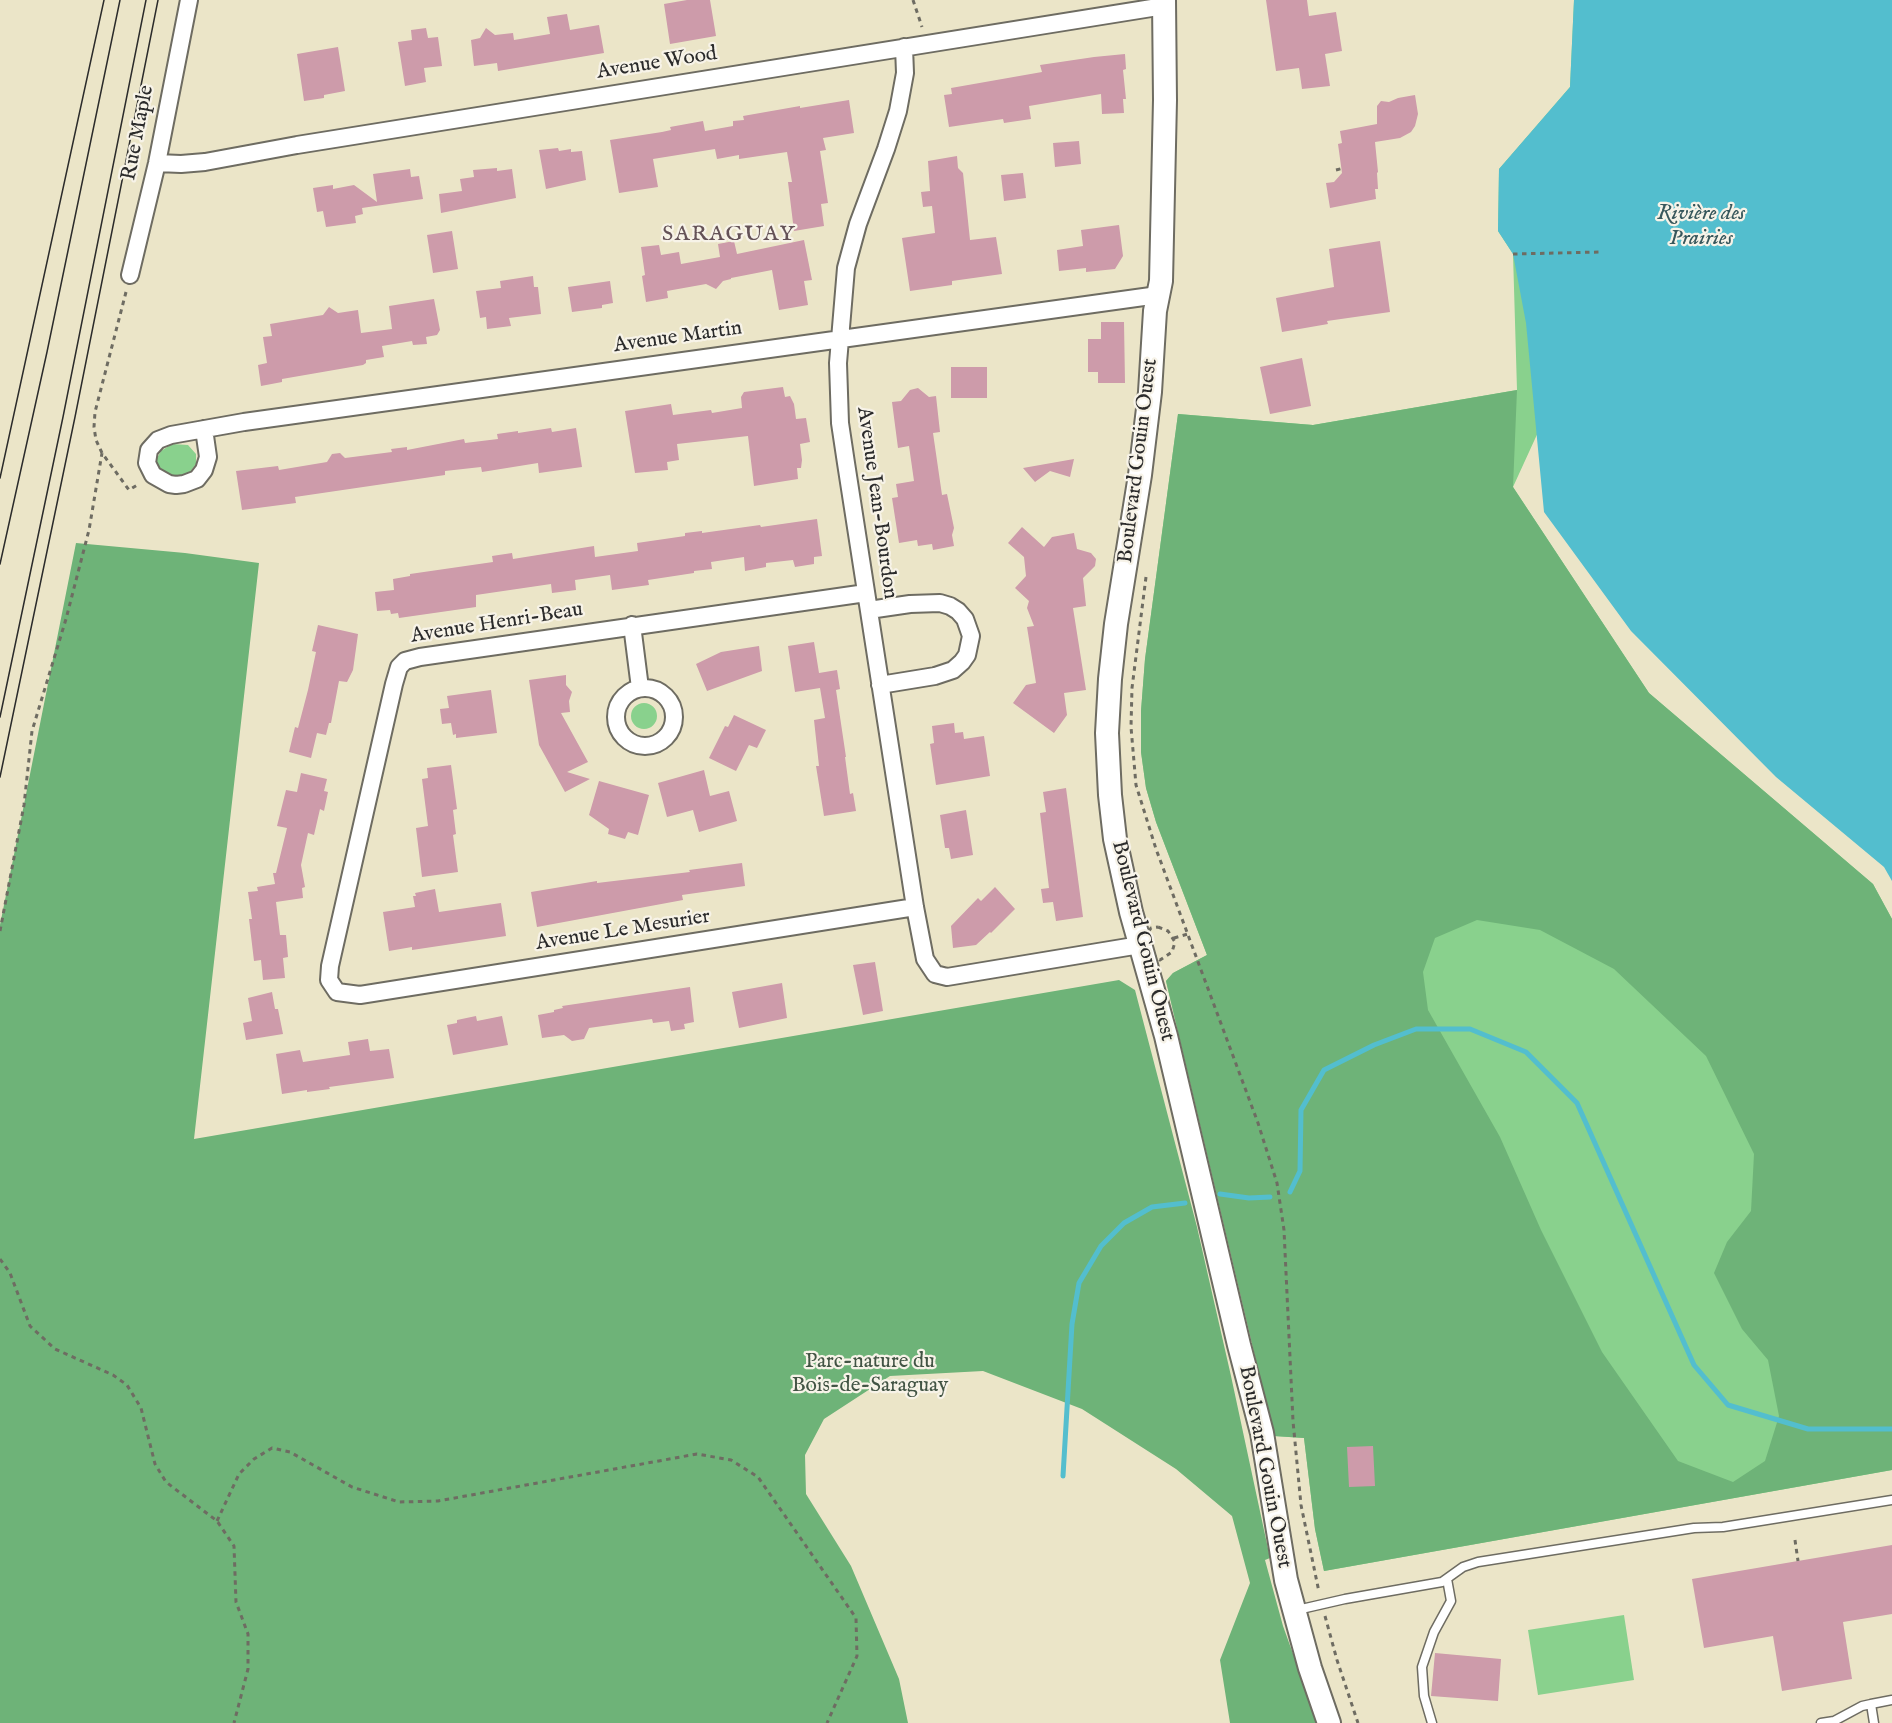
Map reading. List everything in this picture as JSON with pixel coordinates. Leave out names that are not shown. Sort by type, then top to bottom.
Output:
[{"type":"street","name":"Rue Maple","points":[[130,275],[157,162],[189,0]]},
{"type":"street","name":"Avenue Wood","points":[[157,162],[181,164],[205,162],[1164,3]]},
{"type":"street","name":"Boulevard Gouin Ouest","points":[[1164,3],[1161,281],[1155,311],[1147,419],[1135,513],[1116,624],[1107,715],[1112,819],[1119,858],[1145,936],[1166,1036],[1262,1433],[1294,1611],[1329,1723]]},
{"type":"street","name":"Avenue Jean-Bourdon","points":[[904,47],[905,73],[898,111],[856,232],[846,268],[838,363],[840,423],[925,959],[931,971],[940,976],[956,976],[1145,936]]},
{"type":"street","name":"Avenue Martin","points":[[204,429],[1158,294]]},
{"type":"street","name":"Avenue Henri-Beau","points":[[337,992],[330,980],[330,966],[399,667],[405,661],[413,657],[866,593]]},
{"type":"street","points":[[869,610],[910,604],[940,603],[958,611],[965,619],[971,636],[966,655],[953,670],[934,676],[880,685]]},
{"type":"street","points":[[632,625],[640,688]]},
{"type":"street","name":"Avenue Le Mesurier","points":[[337,992],[351,995],[368,994],[915,907]]},
{"type":"lane","points":[[1294,1611],[1447,1579],[1463,1567],[1478,1562],[1892,1500]]},
{"type":"lane","points":[[1432,1723],[1424,1696],[1422,1667],[1434,1632],[1451,1601],[1447,1579]]},
{"type":"lane","points":[[1821,1723],[1834,1721],[1862,1706],[1892,1700]]},
{"type":"lane","points":[[1871,1704],[1874,1723]]},
{"type":"path","points":[[913,0],[924,33]]},
{"type":"path","points":[[1336,170],[1344,168]]},
{"type":"path","points":[[1513,254],[1601,252]]},
{"type":"path","points":[[129,490],[102,453],[96,440],[94,427],[95,412],[130,275]]},
{"type":"path","points":[[0,931],[24,805],[32,731],[66,620],[89,530],[102,453]]},
{"type":"path","name":"Boulevard Gouin Ouest","points":[[1147,573],[1133,679],[1131,728],[1133,766],[1144,817],[1258,1123],[1280,1196],[1287,1275],[1294,1440],[1301,1505],[1314,1574]]},
{"type":"path","points":[[1145,936],[1163,929],[1174,938]]},
{"type":"path","points":[[1174,938],[1188,934]]},
{"type":"path","points":[[1160,960],[1172,952],[1174,938]]},
{"type":"path","points":[[0,1259],[10,1273],[30,1326],[55,1349],[112,1375],[127,1385],[141,1408],[155,1464],[166,1482],[217,1521],[234,1546],[236,1602],[248,1634],[248,1669],[234,1723]]},
{"type":"path","points":[[217,1521],[239,1474],[254,1459],[272,1448],[290,1452],[352,1487],[399,1502],[438,1502],[697,1454],[731,1460],[758,1477],[856,1618],[857,1656],[827,1723]]},
{"type":"path","points":[[1795,1540],[1798,1561]]},
{"type":"path","points":[[1329,1630],[1358,1723]]},
{"type":"green space","points":[[1574,0],[1599,299],[1513,487],[1649,693],[1873,884],[1892,919],[1892,1470],[1324,1571],[1315,1529],[1304,1438],[1274,1436],[1166,981],[1173,973],[1207,955],[1156,822],[1146,788],[1141,752],[1145,659],[1178,414],[1313,425],[1517,390],[1513,254],[1498,231],[1499,169],[1570,87]]},
{"type":"green space","points":[[1517,390],[1513,487],[1649,693],[1873,884],[1892,919],[1892,1470],[1324,1571],[1315,1529],[1304,1438],[1274,1436],[1166,981],[1173,973],[1207,955],[1156,822],[1146,788],[1141,752],[1145,659],[1178,414],[1313,425]],"holes":[[[1477,920],[1540,930],[1614,969],[1706,1056],[1754,1154],[1751,1211],[1727,1242],[1714,1273],[1742,1329],[1768,1360],[1779,1416],[1765,1461],[1733,1482],[1678,1461],[1602,1352],[1541,1230],[1500,1137],[1428,1010],[1423,972],[1435,938]]]},
{"type":"green space","points":[[172,444],[188,445],[196,454],[196,464],[189,473],[176,477],[169,475],[158,466],[156,460],[161,451]]},
{"type":"green space","name":"Parc-nature du Bois-de-Saraguay","points":[[76,543],[185,553],[259,563],[194,1139],[1119,980],[1135,990],[1197,1227],[1231,1376],[1270,1558],[1265,1560],[1283,1626],[1318,1723],[1230,1723],[1220,1660],[1250,1583],[1232,1516],[1176,1469],[1082,1409],[983,1371],[890,1376],[824,1419],[805,1455],[806,1494],[851,1566],[899,1679],[908,1723],[0,1723],[0,925]]},
{"type":"green space","points":[[644,703],[653,707],[657,716],[653,725],[644,729],[635,725],[631,716],[635,707]]},
{"type":"green space","points":[[1624,1615],[1634,1680],[1538,1695],[1528,1630]]},
{"type":"water","name":"Rivière des Prairies","points":[[1574,0],[1892,0],[1892,881],[1884,867],[1776,777],[1631,631],[1544,512],[1526,323],[1513,254],[1498,231],[1499,169],[1570,87]]},
{"type":"building","points":[[687,0],[710,0],[716,36],[670,44],[664,4]]},
{"type":"building","points":[[1266,0],[1307,0],[1309,16],[1336,12],[1342,51],[1325,54],[1330,86],[1302,89],[1299,68],[1276,71]]},
{"type":"building","points":[[567,14],[570,30],[599,25],[604,53],[498,71],[497,63],[474,66],[471,40],[480,38],[486,28],[495,35],[513,33],[514,40],[550,34],[547,17]]},
{"type":"building","points":[[426,28],[428,38],[438,37],[442,66],[424,68],[426,82],[405,86],[398,42],[412,40],[411,30]]},
{"type":"building","points":[[338,47],[345,91],[324,95],[324,98],[304,101],[297,54]]},
{"type":"building","points":[[1125,54],[1124,113],[1102,114],[1101,94],[1029,106],[1031,119],[1004,123],[1003,119],[949,127],[944,95],[952,94],[951,88],[1042,72],[1040,65]]},
{"type":"building","points":[[1415,95],[1418,114],[1411,132],[1400,138],[1375,142],[1378,172],[1376,199],[1330,208],[1326,183],[1334,182],[1342,173],[1338,144],[1342,143],[1340,131],[1377,124],[1377,106],[1381,101],[1389,102]]},
{"type":"building","points":[[849,100],[854,133],[823,138],[826,150],[820,151],[828,203],[821,204],[824,226],[794,231],[788,182],[792,182],[787,152],[739,159],[739,155],[717,159],[715,149],[653,159],[658,187],[619,193],[610,140],[662,132],[671,130],[670,127],[703,121],[705,131],[733,126],[733,121],[744,120],[743,116]]},
{"type":"building","points":[[1079,141],[1081,164],[1055,167],[1053,143]]},
{"type":"building","points":[[558,148],[559,151],[571,149],[571,152],[582,151],[586,180],[546,189],[539,150]]},
{"type":"building","points":[[957,156],[958,168],[963,173],[970,240],[996,237],[1002,274],[952,281],[952,285],[910,291],[902,238],[935,233],[932,206],[923,207],[921,192],[930,191],[928,161]]},
{"type":"building","points":[[497,168],[497,171],[512,169],[516,198],[441,213],[439,194],[462,191],[460,179],[474,177],[473,170]]},
{"type":"building","points":[[410,169],[411,177],[419,176],[423,199],[362,208],[363,214],[355,216],[356,223],[326,227],[323,211],[317,212],[313,188],[333,185],[333,189],[354,185],[377,202],[373,174]]},
{"type":"building","points":[[1023,173],[1026,198],[1004,201],[1001,175]]},
{"type":"building","points":[[1119,225],[1123,256],[1115,269],[1086,272],[1086,268],[1059,271],[1057,250],[1083,246],[1081,230]]},
{"type":"building","points":[[452,231],[458,269],[433,273],[427,235]]},
{"type":"building","points":[[804,240],[812,280],[804,281],[808,305],[779,310],[772,270],[731,278],[723,281],[716,289],[706,284],[667,291],[668,298],[646,302],[641,247],[659,245],[661,255],[679,252],[681,264],[720,257],[718,244],[734,241],[737,254]]},
{"type":"building","points":[[1380,241],[1390,312],[1327,321],[1328,324],[1282,332],[1276,298],[1334,287],[1329,249]]},
{"type":"building","points":[[533,276],[534,287],[538,287],[541,314],[509,318],[511,326],[487,329],[486,317],[480,318],[476,291],[501,288],[500,281]]},
{"type":"building","points":[[610,281],[613,303],[602,305],[602,308],[572,312],[568,287]]},
{"type":"building","points":[[434,299],[440,330],[437,335],[426,337],[427,344],[413,345],[412,341],[382,346],[384,357],[366,360],[363,365],[282,379],[282,382],[261,386],[258,365],[267,363],[263,337],[272,336],[270,324],[323,315],[329,307],[338,313],[358,310],[361,333],[392,329],[389,306]]},
{"type":"building","points":[[1101,322],[1124,322],[1125,383],[1098,383],[1098,372],[1088,372],[1088,339],[1101,339]]},
{"type":"building","points":[[1302,358],[1311,406],[1270,414],[1260,367]]},
{"type":"building","points":[[951,367],[987,367],[987,398],[951,398]]},
{"type":"building","points":[[783,387],[785,397],[790,396],[794,404],[796,419],[806,418],[810,442],[800,444],[802,460],[801,468],[797,468],[798,479],[754,486],[748,436],[677,444],[679,460],[667,462],[668,470],[635,473],[625,411],[671,404],[673,415],[711,410],[712,413],[742,408],[741,397],[744,392]]},
{"type":"building","points":[[918,388],[929,397],[936,396],[940,432],[933,433],[942,495],[947,494],[954,528],[952,535],[954,546],[933,550],[932,544],[918,546],[917,540],[899,543],[892,498],[898,497],[896,484],[914,481],[909,446],[898,448],[892,402],[901,401],[910,390]]},
{"type":"building","points":[[551,428],[552,432],[576,428],[582,467],[539,473],[538,463],[482,472],[481,467],[445,471],[445,475],[295,497],[296,503],[242,510],[236,471],[278,466],[279,470],[327,462],[332,454],[340,453],[345,458],[392,452],[391,449],[407,447],[407,450],[464,439],[465,443],[498,439],[497,434]]},
{"type":"building","points":[[1074,459],[1070,477],[1050,471],[1035,482],[1023,468]]},
{"type":"building","points":[[817,519],[822,556],[814,557],[814,564],[795,567],[793,560],[766,563],[766,567],[745,571],[744,557],[711,562],[712,569],[648,580],[649,585],[612,590],[610,575],[575,580],[576,590],[552,593],[551,584],[476,595],[476,607],[399,618],[398,613],[391,614],[390,610],[377,611],[375,592],[394,590],[393,579],[410,576],[410,574],[493,562],[492,556],[512,553],[513,559],[594,546],[595,557],[638,551],[637,543],[685,536],[685,533],[702,531],[702,533],[760,525],[761,527]]},
{"type":"building","points":[[1022,527],[1044,547],[1052,537],[1074,533],[1077,549],[1091,553],[1096,559],[1095,566],[1083,578],[1086,606],[1073,608],[1086,690],[1064,693],[1067,715],[1054,733],[1013,703],[1026,685],[1036,683],[1027,627],[1034,626],[1027,608],[1029,601],[1015,588],[1026,576],[1024,557],[1008,543]]},
{"type":"building","points":[[318,625],[358,634],[353,670],[347,682],[339,681],[331,723],[329,723],[326,735],[317,733],[311,758],[289,752],[308,690],[316,652],[312,651]]},
{"type":"building","points":[[814,642],[819,673],[837,670],[840,689],[836,690],[845,757],[850,794],[853,793],[856,811],[824,816],[816,766],[819,766],[814,720],[825,718],[820,688],[795,692],[788,646]]},
{"type":"building","points":[[759,646],[762,671],[707,691],[696,664],[721,652]]},
{"type":"building","points":[[566,675],[566,685],[572,692],[569,701],[570,712],[561,713],[588,762],[567,772],[590,779],[565,792],[539,745],[529,680]]},
{"type":"building","points":[[491,690],[497,733],[456,738],[456,734],[453,735],[451,723],[442,724],[440,709],[449,708],[447,696]]},
{"type":"building","points":[[734,715],[766,730],[757,748],[749,745],[736,771],[709,758],[725,726],[728,727]]},
{"type":"building","points":[[954,723],[955,733],[963,732],[964,739],[984,736],[990,776],[936,785],[930,744],[934,743],[932,726]]},
{"type":"building","points":[[451,765],[457,809],[453,810],[456,834],[453,835],[458,872],[422,877],[416,828],[428,826],[422,779],[428,778],[427,768]]},
{"type":"building","points":[[704,770],[710,796],[729,791],[737,821],[699,832],[693,810],[667,817],[658,783]]},
{"type":"building","points":[[301,773],[327,779],[324,791],[328,792],[324,811],[320,809],[314,835],[308,833],[301,865],[305,887],[302,888],[303,898],[276,902],[280,935],[286,935],[288,957],[283,958],[285,978],[263,980],[261,960],[254,961],[248,892],[258,891],[257,887],[275,884],[273,873],[276,873],[287,828],[277,826],[286,790],[297,792]]},
{"type":"building","points":[[599,781],[649,795],[638,835],[628,832],[625,839],[608,834],[609,829],[589,815]]},
{"type":"building","points":[[1066,788],[1083,917],[1056,921],[1053,902],[1043,903],[1041,889],[1049,888],[1040,813],[1046,812],[1043,792]]},
{"type":"building","points":[[966,810],[973,855],[951,859],[949,848],[945,848],[940,815]]},
{"type":"building","points":[[742,863],[745,886],[682,895],[683,900],[537,927],[531,892],[597,881],[597,883],[690,872],[689,870]]},
{"type":"building","points":[[995,887],[1015,909],[976,945],[953,948],[951,926],[978,898],[981,901]]},
{"type":"building","points":[[435,889],[439,912],[501,903],[506,936],[412,950],[412,947],[389,951],[383,912],[415,907],[413,896],[416,896],[415,893]]},
{"type":"building","points":[[875,962],[883,1011],[863,1015],[853,965]]},
{"type":"building","points":[[782,983],[787,1018],[739,1028],[732,992]]},
{"type":"building","points":[[690,987],[694,1022],[684,1024],[685,1029],[671,1031],[669,1021],[653,1023],[652,1019],[589,1028],[584,1039],[572,1041],[564,1035],[542,1038],[538,1015],[554,1012],[554,1010],[563,1008],[562,1006]]},
{"type":"building","points":[[272,992],[283,1034],[246,1040],[243,1023],[252,1021],[248,998]]},
{"type":"building","points":[[476,1016],[477,1021],[502,1016],[508,1045],[453,1055],[447,1025],[457,1023],[457,1020]]},
{"type":"building","points":[[368,1039],[370,1051],[389,1049],[394,1078],[329,1087],[330,1089],[282,1094],[276,1054],[300,1050],[303,1062],[350,1055],[348,1042]]},
{"type":"building","points":[[1373,1446],[1375,1486],[1349,1487],[1347,1447]]},
{"type":"building","points":[[1892,1545],[1892,1614],[1843,1622],[1852,1679],[1782,1691],[1773,1636],[1704,1648],[1692,1579]]},
{"type":"building","points":[[1435,1653],[1501,1659],[1498,1701],[1431,1696]]},
{"type":"waterway","points":[[1290,1192],[1300,1171],[1301,1110],[1324,1070],[1374,1045],[1416,1029],[1470,1029],[1526,1052],[1577,1103],[1694,1365],[1728,1405],[1808,1429],[1892,1429]]},
{"type":"waterway","points":[[1220,1194],[1249,1198],[1270,1197]]},
{"type":"waterway","points":[[1063,1476],[1072,1324],[1079,1283],[1101,1246],[1124,1223],[1152,1207],[1185,1203]]},
{"type":"tram line","points":[[0,478],[104,0]]},
{"type":"tram line","points":[[0,564],[47,352],[120,0]]},
{"type":"tram line","points":[[0,717],[63,417],[146,0]]},
{"type":"tram line","points":[[0,777],[158,0]]},
{"type":"district","name":"SARAGUAY","points":[[729,235]]}]
